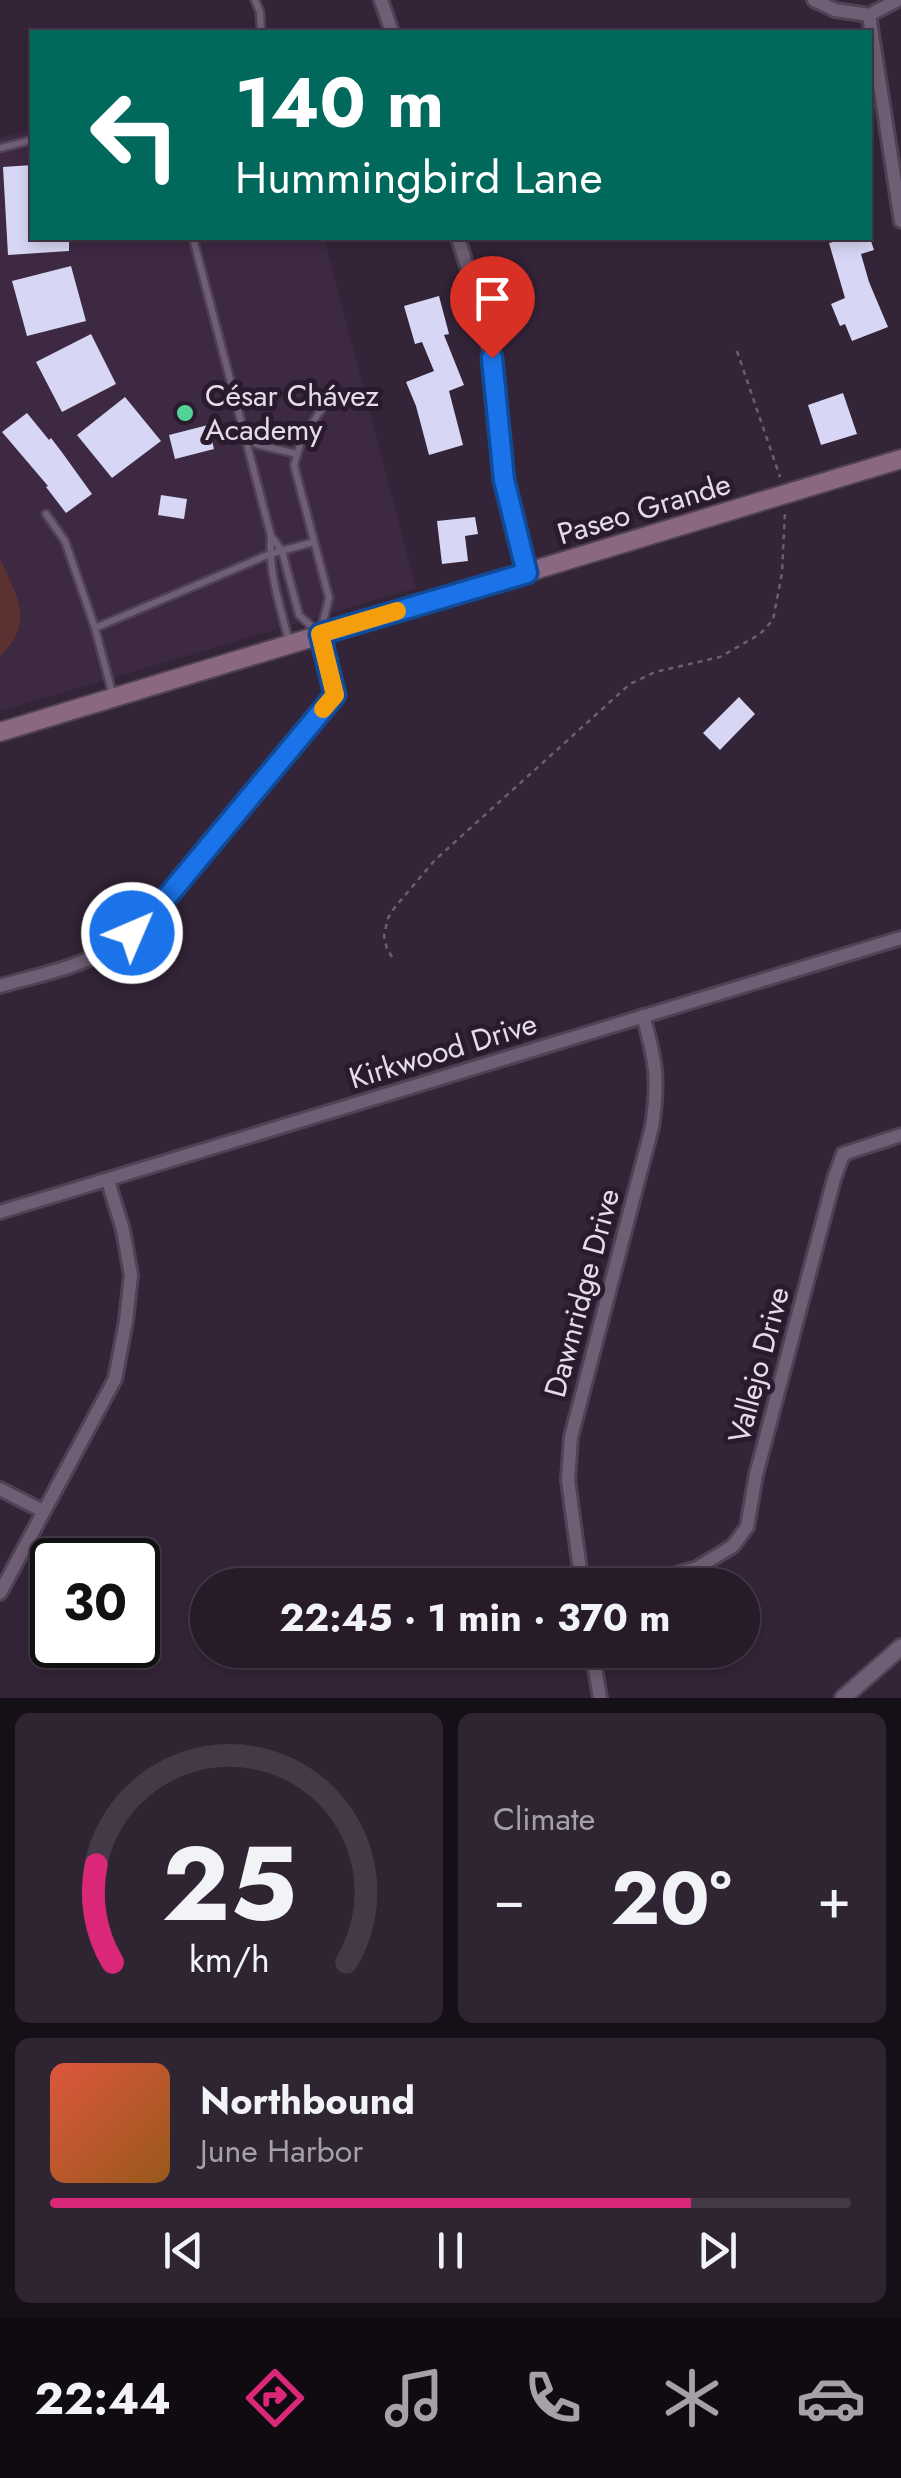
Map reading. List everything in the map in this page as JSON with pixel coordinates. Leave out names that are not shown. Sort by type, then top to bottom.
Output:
[{"type":"main road","name":"Paseo Grande","points":[[0,732],[901,459]]},
{"type":"street","points":[[382,0],[391,30]]},
{"type":"street","points":[[814,0],[836,10],[869,16],[898,0]]},
{"type":"street","points":[[869,16],[871,30]]},
{"type":"street","points":[[872,35],[901,221]]},
{"type":"street","points":[[459,240],[492,358],[504,480],[527,573]]},
{"type":"street","points":[[0,986],[103,952],[132,933],[156,910],[335,695],[320,634]]},
{"type":"street","name":"Kirkwood Drive","points":[[0,1212],[901,938]]},
{"type":"street","name":"Dawnridge Drive","points":[[580,1568],[568,1480],[570,1437],[652,1128],[657,1094],[655,1060],[643,1016]]},
{"type":"street","name":"Vallejo Drive","points":[[697,1568],[733,1546],[747,1527],[756,1475],[843,1154],[901,1135]]},
{"type":"street","points":[[0,1593],[115,1379],[130,1276],[123,1230],[108,1181]]},
{"type":"street","points":[[0,1490],[43,1511]]},
{"type":"street","points":[[843,1698],[901,1647]]},
{"type":"street","points":[[595,1668],[600,1698]]},
{"type":"lane","points":[[255,0],[260,30]]},
{"type":"lane","points":[[0,148],[30,140]]},
{"type":"lane","points":[[194,240],[271,536],[272,576],[289,643]]},
{"type":"lane","points":[[271,536],[282,551],[299,615],[320,634],[329,598],[294,465],[301,442],[331,394]]},
{"type":"lane","points":[[246,440],[297,454]]},
{"type":"lane","points":[[46,514],[66,541],[114,698]]},
{"type":"lane","points":[[95,628],[270,554],[314,542]]},
{"type":"path","points":[[737,351],[780,480]]},
{"type":"path","points":[[392,957],[385,942],[388,918],[394,907],[435,860],[630,684],[654,672],[720,657],[770,626],[782,573],[786,514]]},
{"type":"shaded area","name":"César Chávez Academy","points":[[30,130],[30,240],[325,240],[416,588],[0,711],[0,138]]},
{"type":"shaded area","points":[[0,559],[17,597],[20,621],[18,632],[0,656]]},
{"type":"building","points":[[30,165],[30,240],[69,240],[69,251],[8,255],[3,167]]},
{"type":"building","points":[[871,240],[874,250],[861,254],[888,327],[852,341],[845,324],[840,326],[831,304],[845,298],[829,243]]},
{"type":"building","points":[[71,266],[86,321],[27,336],[12,281]]},
{"type":"building","points":[[439,296],[449,334],[444,335],[464,385],[449,391],[463,445],[429,455],[406,382],[434,371],[422,342],[415,344],[404,306]]},
{"type":"building","points":[[91,334],[116,384],[62,412],[36,362]]},
{"type":"building","points":[[843,393],[857,434],[821,445],[808,405]]},
{"type":"building","points":[[125,397],[161,441],[112,478],[77,435]]},
{"type":"building","points":[[27,413],[51,438],[92,494],[66,513],[2,432]]},
{"type":"building","points":[[208,425],[214,449],[175,459],[169,435]]},
{"type":"building","points":[[161,495],[187,499],[184,519],[158,515]]},
{"type":"building","points":[[475,517],[478,534],[465,536],[468,561],[442,564],[437,521]]},
{"type":"building","points":[[739,697],[755,714],[720,750],[703,733]]},
{"type":"slow traffic","points":[[323,709],[335,695],[320,634],[397,611]]},
{"type":"place","name":"César Chávez Academy","points":[[185,413]]},
{"type":"route","points":[[132,933],[156,910],[335,695],[320,634],[527,573],[504,480],[492,358]]}]
